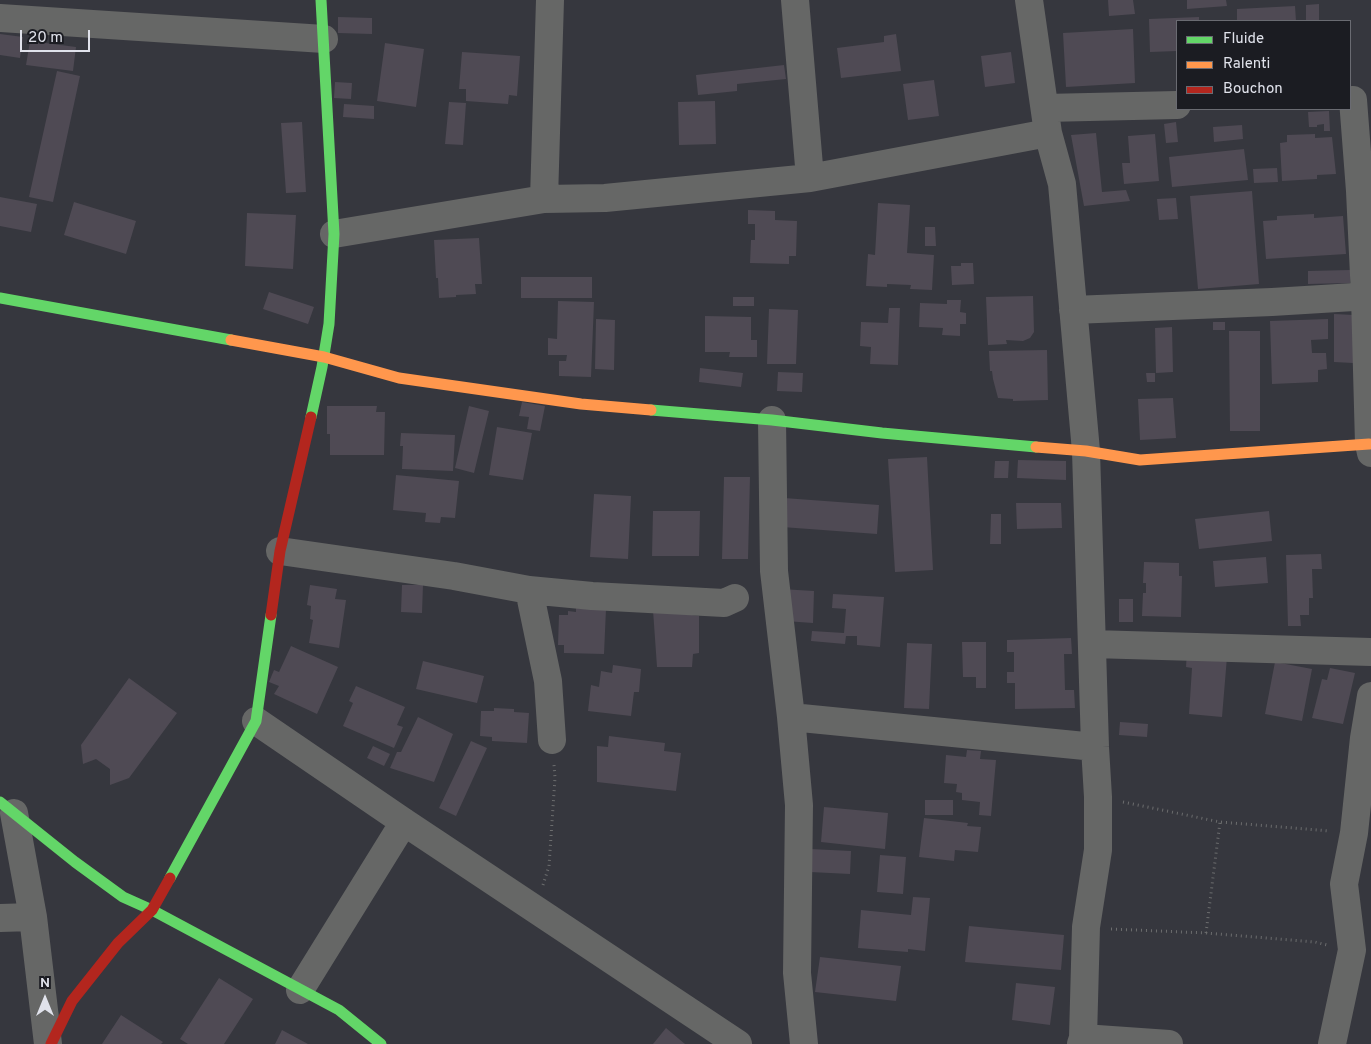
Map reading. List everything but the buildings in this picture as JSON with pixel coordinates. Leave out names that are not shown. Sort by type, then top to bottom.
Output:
[{"type":"street","points":[[49,1044],[72,1001],[118,943],[152,910],[256,721],[280,551],[324,358],[329,324],[334,234],[321,0]]},
{"type":"street","points":[[544,199],[550,0]]},
{"type":"street","points":[[795,0],[810,178]]},
{"type":"street","points":[[1029,0],[1046,120],[1062,184],[1086,451],[1098,798],[1098,850],[1086,928],[1082,1041],[1169,1044]]},
{"type":"street","points":[[0,18],[324,39]]},
{"type":"street","points":[[0,298],[324,358],[399,378],[581,404],[772,420],[882,433],[1086,451],[1140,460],[1370,449],[1368,296],[1360,191],[1358,99]]},
{"type":"street","points":[[334,234],[544,199],[605,198],[810,178],[1046,120],[1176,105]]},
{"type":"street","points":[[1073,310],[1368,296]]},
{"type":"street","points":[[772,420],[774,572],[799,805],[797,973],[804,1044]]},
{"type":"street","points":[[280,551],[454,576],[529,590],[592,596],[724,603],[735,598]]},
{"type":"street","points":[[529,590],[548,681],[552,740]]},
{"type":"street","points":[[1092,644],[1371,652]]},
{"type":"street","points":[[1332,1044],[1361,952],[1344,884],[1362,833],[1364,738],[1371,696]]},
{"type":"street","points":[[791,717],[1095,746]]},
{"type":"street","points":[[256,721],[404,822],[738,1044]]},
{"type":"street","points":[[7,807],[123,898],[152,910],[339,1010],[381,1044]]},
{"type":"street","points":[[7,807],[33,917],[49,1044]]},
{"type":"street","points":[[300,990],[404,822]]},
{"type":"street","points":[[0,918],[33,917]]},
{"type":"path","points":[[534,909],[550,866],[555,778],[552,740]]},
{"type":"path","points":[[1098,798],[1220,822],[1362,833]]},
{"type":"path","points":[[1206,933],[1220,822]]},
{"type":"path","points":[[1086,928],[1206,933],[1315,942],[1361,952]]},
{"type":"traffic: fast","points":[[311,417],[329,324],[334,234],[321,0]]},
{"type":"traffic: fast","points":[[0,298],[231,340]]},
{"type":"traffic: fast","points":[[651,410],[772,420],[882,433],[1036,447]]},
{"type":"traffic: fast","points":[[170,878],[256,721],[271,615]]},
{"type":"traffic: fast","points":[[0,802],[75,862],[123,897],[152,910],[339,1010],[381,1044]]},
{"type":"traffic: slow","points":[[231,340],[324,357],[399,378],[581,404],[651,410]]},
{"type":"traffic: slow","points":[[1036,447],[1086,451],[1140,460],[1369,444]]},
{"type":"traffic: jam","points":[[271,615],[280,551],[311,417]]},
{"type":"traffic: jam","points":[[51,1044],[72,1001],[118,943],[152,910],[170,878]]}]
